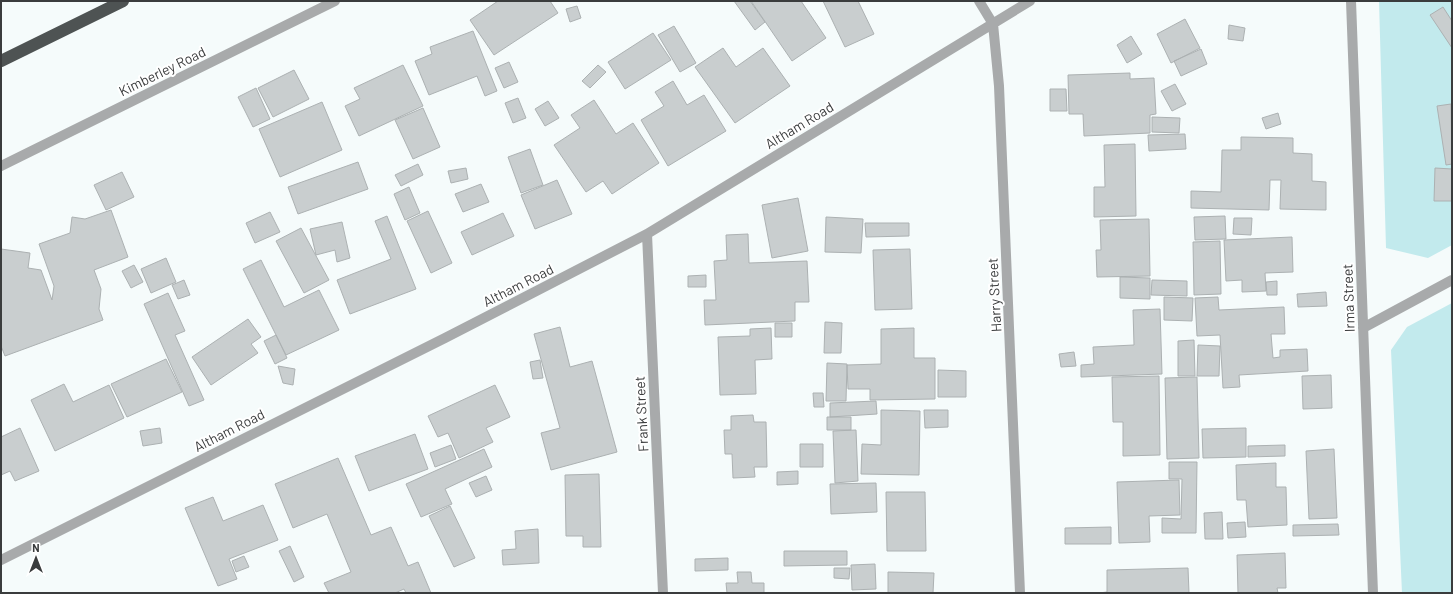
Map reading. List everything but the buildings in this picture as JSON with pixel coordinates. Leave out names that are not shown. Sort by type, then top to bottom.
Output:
[{"type":"highway","points":[[1,61],[123,1]]},
{"type":"street","name":"Kimberley Road","points":[[1,166],[335,1]]},
{"type":"street","name":"Harry Street","points":[[979,1],[993,24],[999,93],[1020,593]]},
{"type":"street","name":"Altham Road","points":[[1,560],[445,338],[647,234],[1030,1]]},
{"type":"street","name":"Irma Street","points":[[1351,1],[1373,593]]},
{"type":"street","name":"Frank Street","points":[[647,234],[663,593]]},
{"type":"street","points":[[1363,328],[1452,280]]},
{"type":"shaded area","points":[[1379,1],[1452,1],[1452,245],[1428,258],[1386,248]]},
{"type":"shaded area","points":[[1452,303],[1452,593],[1402,593],[1391,350],[1407,327]]}]
